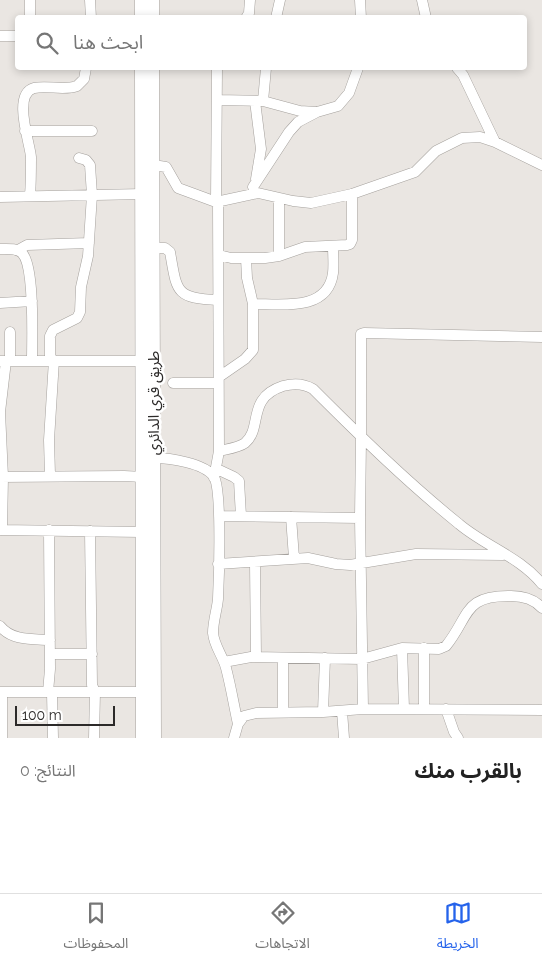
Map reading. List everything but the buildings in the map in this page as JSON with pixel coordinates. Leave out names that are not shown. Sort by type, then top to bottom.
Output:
[{"type":"highway","points":[[142,0],[142,15]]},
{"type":"highway","points":[[152,0],[152,15]]},
{"type":"highway","name":"طريق قري الدائري","points":[[142,70],[142,532],[154,738]]},
{"type":"highway","name":"طريق قري الدائري","points":[[143,738],[143,692],[149,654],[154,458],[152,70]]},
{"type":"street","points":[[30,0],[30,15]]},
{"type":"street","points":[[90,0],[91,15]]},
{"type":"street","points":[[248,15],[250,0]]},
{"type":"street","points":[[277,15],[280,0]]},
{"type":"street","points":[[360,0],[361,15]]},
{"type":"street","points":[[422,0],[425,15]]},
{"type":"street","points":[[0,36],[15,36]]},
{"type":"street","points":[[30,196],[30,152],[25,131],[24,101],[29,91],[35,88],[77,86],[84,79],[86,70]]},
{"type":"street","points":[[217,70],[219,451],[216,473],[218,489],[218,599],[213,631],[214,640],[224,662],[238,724]]},
{"type":"street","points":[[252,190],[260,158],[259,101],[266,70]]},
{"type":"street","points":[[153,165],[166,167],[180,190],[218,202],[252,190],[289,132],[298,122],[317,112],[338,106],[349,94],[357,70]]},
{"type":"street","points":[[459,70],[463,75],[495,142]]},
{"type":"street","points":[[217,100],[259,101],[293,109],[317,112]]},
{"type":"street","points":[[25,131],[92,131]]},
{"type":"street","points":[[252,190],[278,198],[311,203],[352,194],[415,172],[436,151],[462,138],[480,137],[495,142],[542,165]]},
{"type":"street","points":[[50,476],[49,440],[52,360],[50,340],[53,330],[77,318],[80,312],[81,287],[90,243],[92,195],[90,165],[86,160],[79,158]]},
{"type":"street","points":[[0,198],[143,194]]},
{"type":"street","points":[[219,254],[231,258],[279,256],[305,247],[347,246],[352,240],[352,194]]},
{"type":"street","points":[[278,198],[279,256]]},
{"type":"street","points":[[18,250],[27,245],[90,243]]},
{"type":"street","points":[[253,304],[296,304],[309,302],[320,297],[328,289],[332,275],[333,246]]},
{"type":"street","points":[[153,248],[166,248],[170,252],[174,276],[185,296],[195,299],[218,300]]},
{"type":"street","points":[[0,249],[18,250],[23,253],[26,259],[30,273],[32,301],[32,360]]},
{"type":"street","points":[[173,383],[218,380],[245,359],[253,350],[253,304],[247,278],[246,258]]},
{"type":"street","points":[[0,303],[32,301]]},
{"type":"street","points":[[10,332],[0,412],[1,530],[142,532]]},
{"type":"street","points":[[363,709],[360,564],[361,334],[364,332],[542,337]]},
{"type":"street","points":[[5,361],[143,361]]},
{"type":"street","points":[[219,451],[237,447],[246,442],[252,432],[260,402],[269,393],[291,384],[304,384],[313,389],[362,438],[460,526],[504,555],[520,562],[542,584]]},
{"type":"street","points":[[154,458],[168,458],[194,465],[211,474],[216,473],[234,477],[239,481],[241,516]]},
{"type":"street","points":[[2,477],[124,476],[143,478]]},
{"type":"street","points":[[218,516],[360,518]]},
{"type":"street","points":[[291,516],[294,558]]},
{"type":"street","points":[[49,530],[50,692],[53,738]]},
{"type":"street","points":[[90,531],[92,685],[95,692],[94,738]]},
{"type":"street","points":[[218,564],[308,558],[336,564],[360,564],[416,554],[504,555]]},
{"type":"street","points":[[255,563],[256,657]]},
{"type":"street","points":[[224,662],[251,657],[362,659],[402,648],[439,649],[446,646],[466,615],[479,600],[493,596],[515,596],[528,598],[538,603],[542,608]]},
{"type":"street","points":[[0,626],[12,636],[23,639],[50,640]]},
{"type":"street","points":[[402,648],[404,709]]},
{"type":"street","points":[[424,648],[424,709]]},
{"type":"street","points":[[50,654],[92,654]]},
{"type":"street","points":[[282,658],[283,712]]},
{"type":"street","points":[[324,712],[325,658]]},
{"type":"street","points":[[2,738],[1,692],[143,692]]},
{"type":"street","points":[[234,738],[238,724],[244,716],[256,713],[324,712],[363,709],[542,710]]},
{"type":"street","points":[[446,710],[458,738]]},
{"type":"street","points":[[342,711],[344,738]]}]
